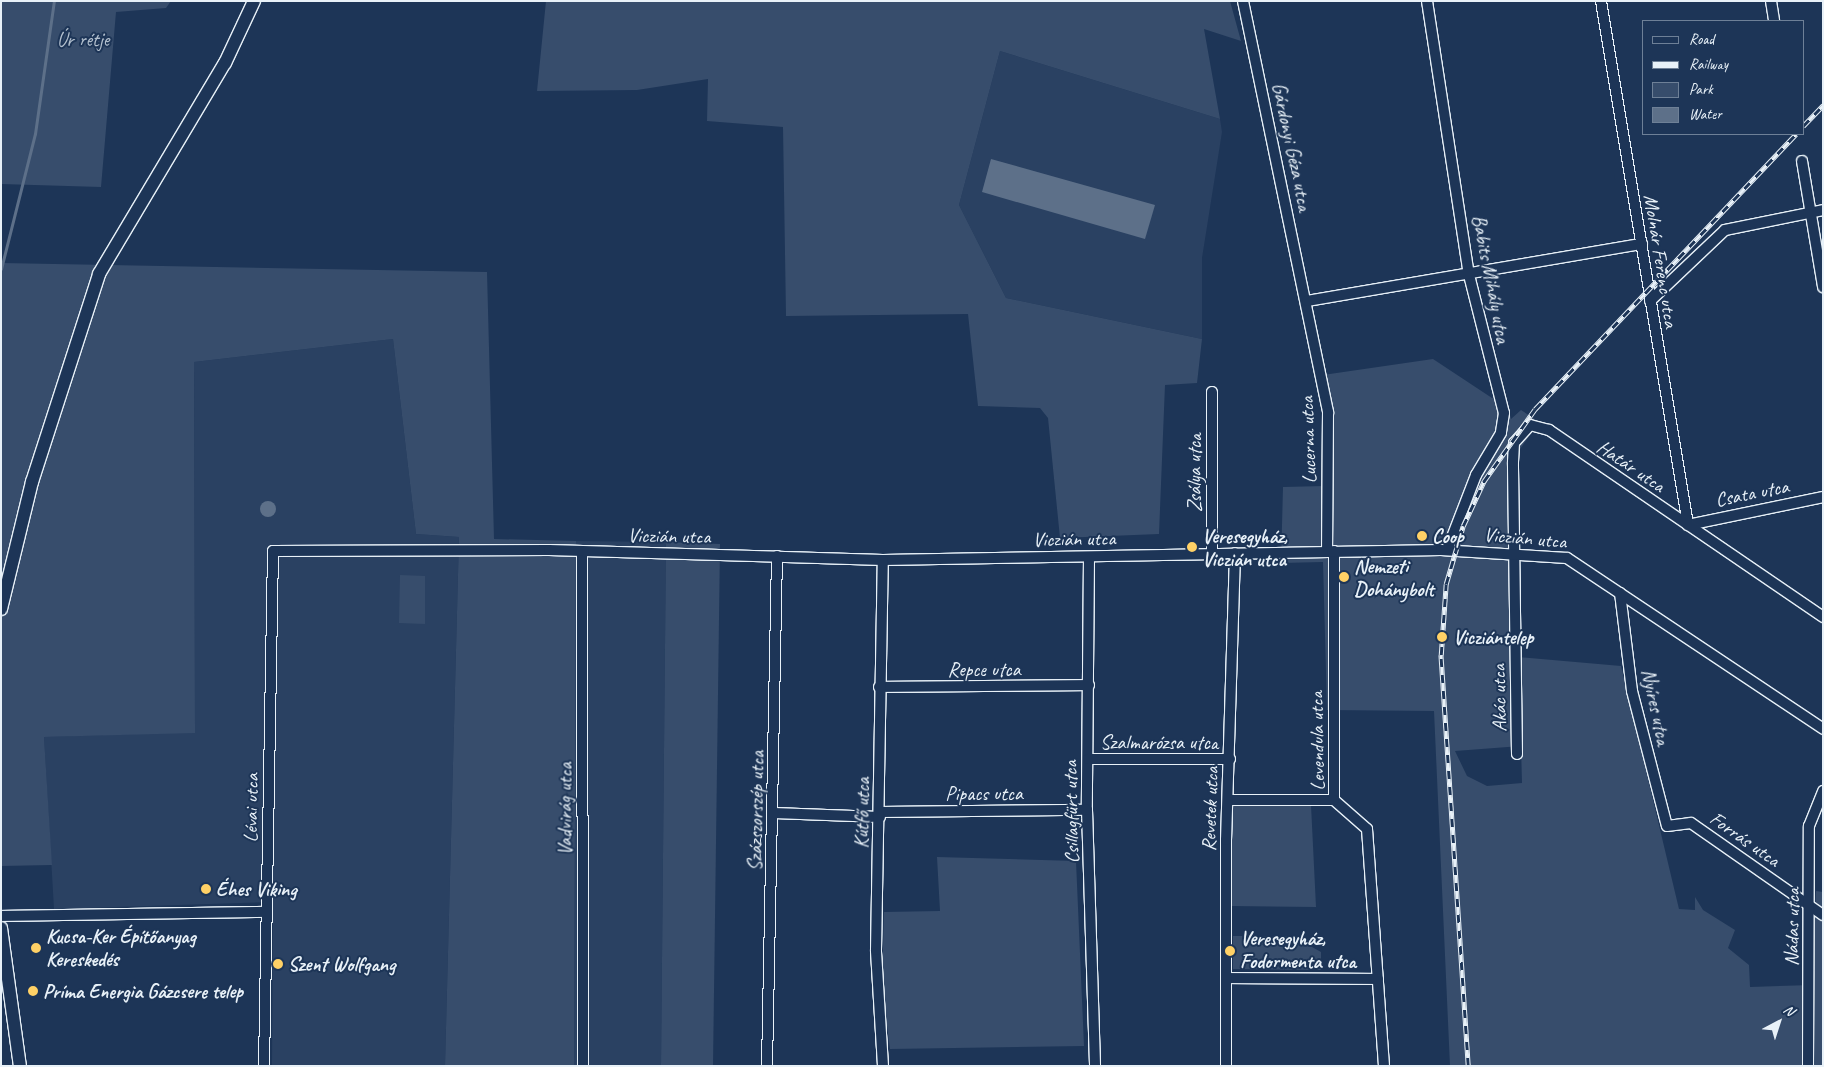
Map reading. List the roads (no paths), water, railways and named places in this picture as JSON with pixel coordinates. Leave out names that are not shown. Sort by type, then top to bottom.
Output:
[{"type":"main road","points":[[1,609],[32,482],[99,274],[225,63],[254,1]]},
{"type":"main road","points":[[1,928],[20,1066]]},
{"type":"street","name":"Gárdonyi Géza utca","points":[[1243,1],[1307,301]]},
{"type":"street","name":"Babits Mihály utca","points":[[1427,1],[1469,275],[1504,413],[1501,433],[1476,475],[1447,550]]},
{"type":"street","name":"Molnár Ferenc utca","points":[[1601,1],[1688,525]]},
{"type":"street","points":[[1771,1],[1774,20]]},
{"type":"street","points":[[1802,161],[1823,287]]},
{"type":"street","points":[[1650,301],[1725,230],[1823,210]]},
{"type":"street","points":[[1307,301],[1469,275],[1642,244]]},
{"type":"street","name":"Lucerna utca","points":[[1307,301],[1328,412],[1330,551]]},
{"type":"street","name":"Zsálya utca","points":[[1212,392],[1212,555]]},
{"type":"street","name":"Határ utca","points":[[1514,552],[1514,443],[1530,425],[1548,430],[1823,617]]},
{"type":"street","name":"Csata utca","points":[[1688,525],[1823,497]]},
{"type":"street","name":"Viczián utca","points":[[273,551],[582,552],[883,560],[1212,555],[1330,551],[1447,550],[1514,552],[1572,560],[1823,729]]},
{"type":"street","name":"Lévai utca","points":[[264,1066],[273,551]]},
{"type":"street","name":"Levendula utca","points":[[1330,551],[1334,800],[1368,829],[1384,1066]]},
{"type":"street","name":"Vadvirág utca","points":[[582,552],[583,1066]]},
{"type":"street","name":"Akác utca","points":[[1514,552],[1517,754]]},
{"type":"street","name":"Revetek utca","points":[[1226,1066],[1228,800],[1235,553]]},
{"type":"street","name":"Százszorszép utca","points":[[767,1066],[774,813],[777,556]]},
{"type":"street","name":"Csillagfürt utca","points":[[1089,557],[1087,810],[1095,1066]]},
{"type":"street","name":"Kútfő utca","points":[[883,560],[879,687],[880,814],[876,950],[883,1066]]},
{"type":"street","name":"Nyíres utca","points":[[1620,593],[1632,691],[1667,826]]},
{"type":"street","name":"Repce utca","points":[[879,687],[1089,685]]},
{"type":"street","name":"Szalmarózsa utca","points":[[1088,759],[1230,759]]},
{"type":"street","name":"Nádas utca","points":[[1808,1066],[1809,826],[1823,791]]},
{"type":"street","points":[[1228,800],[1334,800]]},
{"type":"street","name":"Pipacs utca","points":[[774,813],[880,814],[1087,810]]},
{"type":"street","name":"Forrás utca","points":[[1667,826],[1692,823],[1823,915]]},
{"type":"street","points":[[1,916],[267,912]]},
{"type":"street","points":[[1227,978],[1378,979]]},
{"type":"water","points":[[991,159],[1155,205],[1145,239],[982,192]]},
{"type":"water","points":[[268,501],[276,509],[268,517],[260,509]]},
{"type":"waterway","points":[[1,269],[35,134],[54,1]]},
{"type":"railway","points":[[1804,125],[1823,105]]},
{"type":"railway","points":[[1468,1066],[1441,655],[1446,584],[1463,526],[1484,481],[1535,409],[1795,135]]},
{"type":"place","name":"Coop","points":[[1422,536]]},
{"type":"place","name":"Veresegyház, Viczián utca","points":[[1192,547]]},
{"type":"place","name":"Nemzeti Dohánybolt","points":[[1344,577]]},
{"type":"place","name":"Vicziántelep","points":[[1442,637]]},
{"type":"place","name":"Éhes Viking","points":[[206,889]]},
{"type":"place","name":"Kucsa-Ker Építőanyag Kereskedés","points":[[36,948]]},
{"type":"place","name":"Veresegyház, Fodormenta utca","points":[[1230,951]]},
{"type":"place","name":"Szent Wolfgang","points":[[278,964]]},
{"type":"place","name":"Príma Energia Gázcsere telep","points":[[33,991]]},
{"type":"park label","name":"Úr rétje","points":[[83,39]]}]
